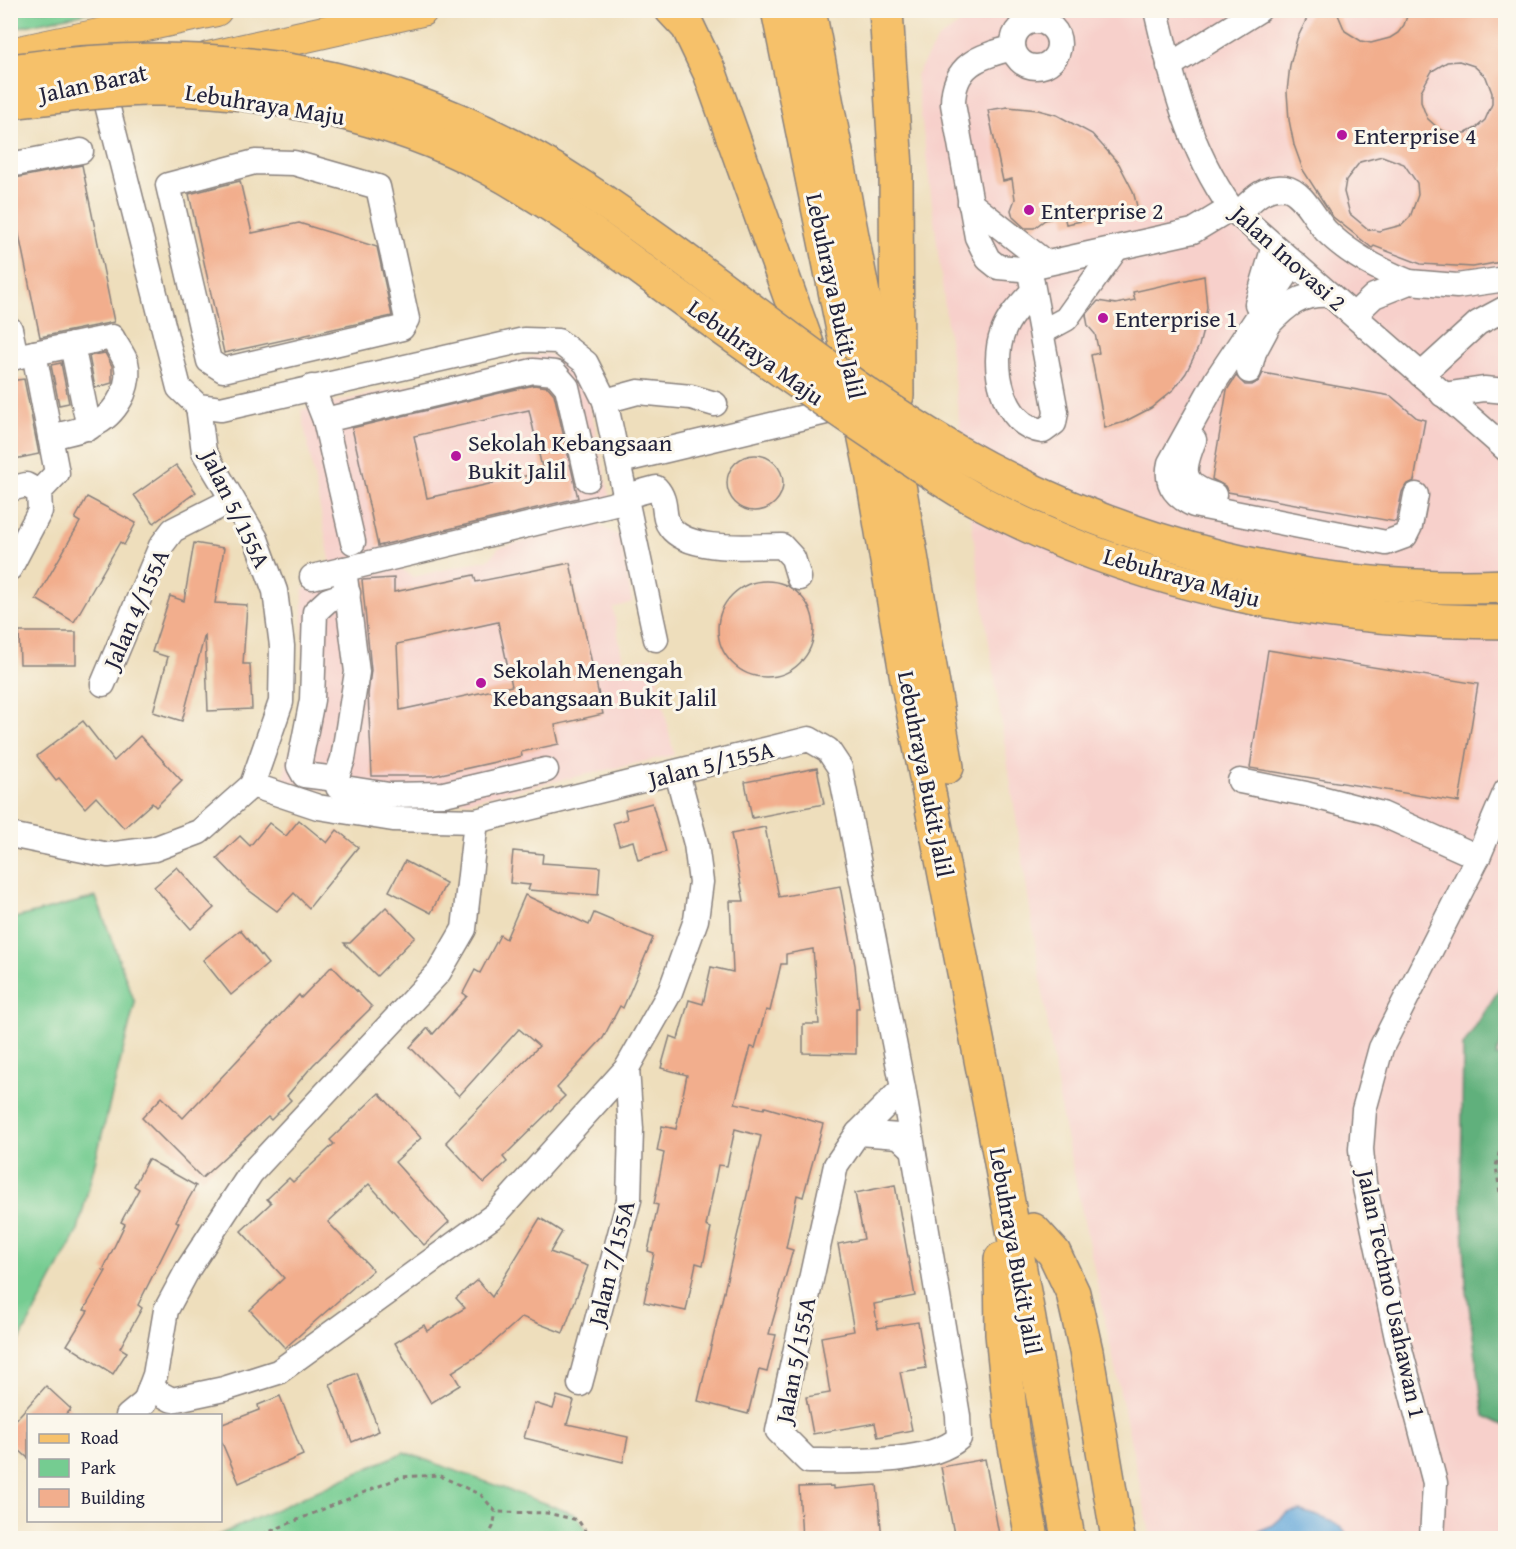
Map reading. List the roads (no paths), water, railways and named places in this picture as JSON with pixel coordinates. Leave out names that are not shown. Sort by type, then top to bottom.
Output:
[{"type":"highway","points":[[672,10],[688,27],[710,73],[830,411],[884,470]]},
{"type":"highway","points":[[704,10],[710,73]]},
{"type":"highway","name":"Lebuhraya Bukit Jalil","points":[[778,10],[931,680],[1033,1230],[1039,1323],[1068,1539]]},
{"type":"highway","name":"Lebuhraya Bukit Jalil","points":[[809,10],[884,470],[908,685],[999,1152],[1089,1539]]},
{"type":"highway","points":[[884,19],[896,168],[898,297],[884,470]]},
{"type":"highway","name":"Lebuhraya Maju","points":[[10,71],[104,60],[164,58],[236,62],[330,77],[418,104],[521,150],[579,185],[857,389],[957,451],[1049,498],[1099,519],[1201,552],[1323,579],[1394,586],[1506,586]]},
{"type":"highway","name":"Lebuhraya Maju","points":[[10,102],[149,89],[218,93],[305,105],[388,128],[485,166],[530,191],[588,229],[802,387],[974,499],[1036,530],[1156,573],[1249,598],[1326,611],[1397,619],[1506,622]]},
{"type":"highway","points":[[999,1152],[1002,1334],[1012,1430],[1032,1539]]},
{"type":"highway","points":[[1033,1230],[1054,1253],[1073,1293],[1086,1351],[1119,1539]]},
{"type":"main road","name":"Jalan Barat","points":[[10,54],[216,10]]},
{"type":"main road","name":"Jalan Barat","points":[[10,102],[422,10]]},
{"type":"street","name":"Jalan Inovasi 2","points":[[1156,10],[1169,66],[1201,158],[1214,184],[1234,211],[1506,449]]},
{"type":"street","points":[[1169,66],[1260,10]]},
{"type":"street","points":[[90,37],[179,388],[198,406],[221,409],[524,340],[558,341],[586,363],[605,401],[620,461],[656,639]]},
{"type":"street","points":[[1013,48],[993,53],[970,64],[956,80],[953,92],[953,104],[977,237],[988,260],[1009,269],[1037,265],[1200,229],[1234,211],[1256,195],[1285,188],[1294,192],[1324,228],[1345,247],[1373,266],[1409,282],[1457,286],[1506,279]]},
{"type":"street","points":[[10,165],[81,151]]},
{"type":"street","points":[[255,162],[294,163],[378,187],[407,319],[402,328],[223,370],[209,361],[197,316],[168,185],[255,162]]},
{"type":"street","points":[[970,203],[1037,265]]},
{"type":"street","points":[[1237,349],[1255,308],[1274,246]]},
{"type":"street","points":[[1042,332],[1066,319],[1116,249]]},
{"type":"street","points":[[1033,291],[1008,321],[997,359],[1002,389],[1015,414],[1035,430],[1043,431],[1054,423],[1056,412],[1033,291],[1037,265]]},
{"type":"street","points":[[1249,371],[1254,352],[1298,267]]},
{"type":"street","points":[[1298,267],[1216,380],[1170,463],[1168,473],[1170,484],[1184,500],[1194,505],[1386,543],[1405,536],[1410,526],[1416,495]]},
{"type":"street","points":[[1354,315],[1374,296],[1409,282]]},
{"type":"street","points":[[1268,325],[1287,306],[1297,300],[1313,294],[1330,295]]},
{"type":"street","points":[[1421,375],[1478,323],[1506,308]]},
{"type":"street","points":[[163,324],[197,316]]},
{"type":"street","points":[[10,329],[50,437],[57,473],[39,492],[40,511],[21,526],[11,567]]},
{"type":"street","points":[[20,356],[112,337],[126,363],[128,383],[117,405],[105,420],[89,428],[50,437]]},
{"type":"street","points":[[72,345],[89,428]]},
{"type":"street","points":[[325,420],[533,371],[555,373],[567,387],[588,479]]},
{"type":"street","points":[[1214,495],[1194,488],[1187,478],[1185,464],[1216,380]]},
{"type":"street","points":[[312,387],[325,420],[353,542]]},
{"type":"street","points":[[1443,395],[1484,389],[1506,391]]},
{"type":"street","points":[[605,401],[638,392],[691,397],[715,404]]},
{"type":"street","name":"Jalan 5/155A","points":[[10,835],[108,855],[154,849],[200,832],[252,785],[281,702],[282,646],[275,591],[256,539],[204,452],[198,406]]},
{"type":"street","points":[[620,461],[830,411]]},
{"type":"street","points":[[10,489],[26,485],[39,492]]},
{"type":"street","points":[[312,577],[346,581],[627,499],[656,488],[664,496],[669,526],[687,541],[782,546],[793,558],[799,578]]},
{"type":"street","name":"Jalan 4/155A","points":[[103,684],[161,546],[173,530],[232,500]]},
{"type":"street","points":[[336,779],[304,775],[298,766],[312,700],[315,612],[346,581]]},
{"type":"street","points":[[346,581],[357,672],[343,759],[336,779],[338,787],[389,795],[444,794],[546,770]]},
{"type":"street","name":"Jalan 5/155A","points":[[252,785],[318,807],[393,819],[476,821],[677,774],[809,739],[828,750],[840,768],[903,1088],[958,1416],[959,1438],[948,1449],[873,1462],[808,1461],[778,1431],[836,1165],[858,1133],[903,1088]]},
{"type":"street","points":[[150,1388],[172,1400],[224,1389],[278,1372],[496,1214],[627,1068],[670,992],[696,920],[701,882],[696,844],[677,774]]},
{"type":"street","points":[[1240,781],[1306,794],[1383,814],[1478,858]]},
{"type":"street","name":"Jalan Techno Usahawan 1","points":[[1432,1539],[1435,1483],[1397,1338],[1364,1183],[1361,1149],[1365,1110],[1382,1048],[1478,858],[1506,791]]},
{"type":"street","points":[[130,1414],[145,1402],[155,1375],[166,1310],[188,1269],[251,1173],[439,972],[464,929],[476,821]]},
{"type":"street","name":"Jalan 7/155A","points":[[580,1384],[629,1200],[631,1129],[627,1068]]},
{"type":"street","points":[[858,1133],[899,1136],[913,1149]]},
{"type":"water","points":[[1301,1511],[1335,1523],[1341,1527],[1348,1538],[1242,1538],[1273,1525],[1287,1513]]},
{"type":"place","name":"Enterprise 4","points":[[1342,135]]},
{"type":"place","name":"Enterprise 2","points":[[1029,210]]},
{"type":"place","name":"Enterprise 1","points":[[1103,318]]},
{"type":"place","name":"Sekolah Kebangsaan Bukit Jalil","points":[[456,456]]},
{"type":"place","name":"Sekolah Menengah Kebangsaan Bukit Jalil","points":[[481,683]]}]
